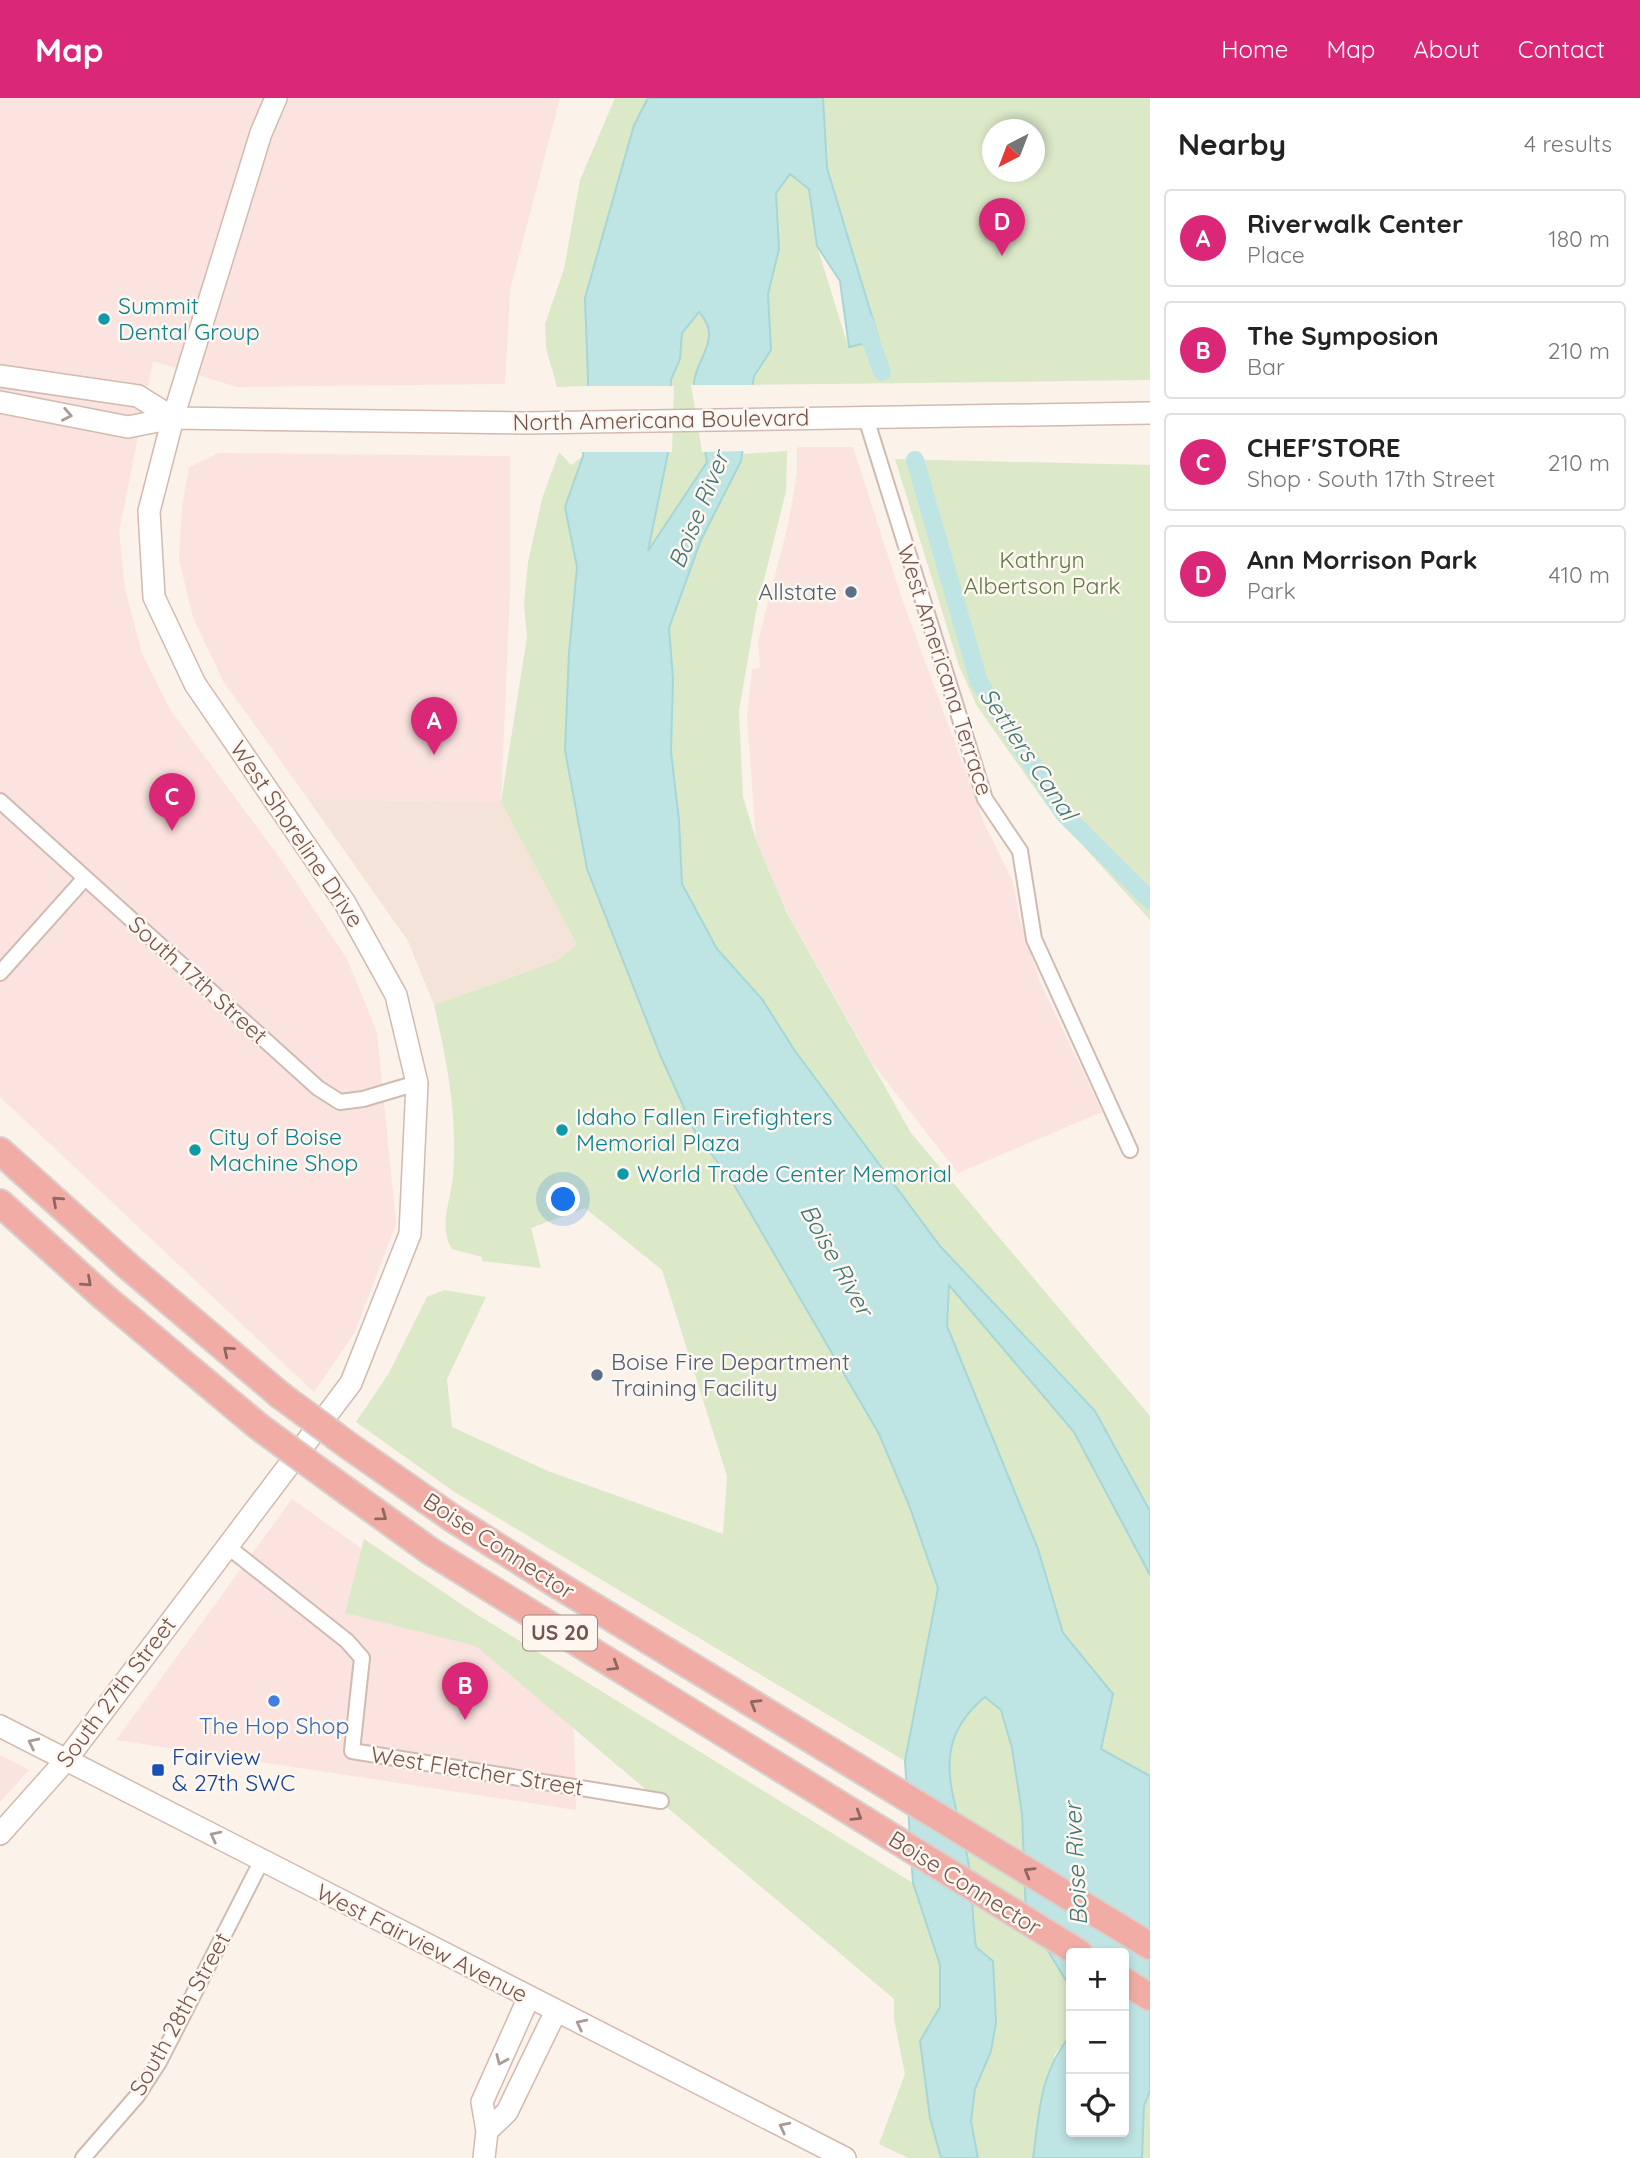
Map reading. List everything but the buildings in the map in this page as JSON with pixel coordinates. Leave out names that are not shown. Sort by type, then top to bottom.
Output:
[{"type":"highway","name":"Boise Connector","points":[[0,1151],[195,1324],[280,1395],[452,1518],[1150,1946]]},
{"type":"highway","name":"Boise Connector","points":[[0,1203],[142,1330],[258,1426],[430,1551],[1071,1948]]},
{"type":"highway","points":[[1129,1984],[1150,1997]]},
{"type":"main road","name":"West Shoreline Drive","points":[[227,1546],[351,1383],[410,1234],[418,1083],[396,995],[371,945],[195,684],[154,597],[149,511],[173,418],[261,133],[276,98]]},
{"type":"main road","points":[[0,376],[138,396],[173,418]]},
{"type":"main road","name":"North Americana Boulevard","points":[[0,402],[128,427],[173,418],[550,423],[794,419],[865,415],[1150,413]]},
{"type":"main road","name":"South 27th Street","points":[[0,1835],[66,1759],[227,1546]]},
{"type":"main road","name":"West Fairview Avenue","points":[[0,1726],[845,2158]]},
{"type":"main road","points":[[484,2158],[487,2131],[482,2102],[529,1997]]},
{"type":"main road","points":[[487,2131],[507,2112],[556,2011]]},
{"type":"street","name":"West Americana Terrace","points":[[865,415],[985,799],[1020,851],[1034,939],[1130,1150]]},
{"type":"street","name":"South 17th Street","points":[[0,801],[308,1080],[340,1102],[363,1099],[418,1083]]},
{"type":"street","points":[[0,974],[85,878]]},
{"type":"street","name":"West Fletcher Street","points":[[227,1546],[347,1641],[362,1658],[352,1751],[661,1801]]},
{"type":"street","name":"South 28th Street","points":[[83,2158],[138,2096],[159,2062],[262,1860]]},
{"type":"shaded area","points":[[0,98],[560,98],[510,290],[505,384],[237,387],[153,361],[119,532],[125,589],[142,653],[171,711],[282,861],[347,959],[377,1032],[396,1224],[355,1332],[314,1392],[0,1097]]},
{"type":"shaded area","points":[[797,447],[853,447],[901,596],[985,825],[1013,882],[1020,920],[1040,982],[1102,1112],[958,1173],[873,1064],[787,912],[756,840],[747,717],[752,669],[760,668],[758,641],[788,525],[797,472]]},
{"type":"shaded area","points":[[219,453],[510,456],[510,590],[501,802],[308,799],[223,681],[193,617],[179,560],[182,507],[189,467]]},
{"type":"shaded area","points":[[308,799],[501,802],[577,945],[554,962],[434,1005],[408,941]]},
{"type":"shaded area","points":[[292,1499],[573,1699],[576,1810],[116,1740]]},
{"type":"shaded area","points":[[0,1755],[29,1770],[0,1802]]},
{"type":"green space","points":[[615,98],[648,98],[634,125],[617,183],[587,386],[557,387],[546,348],[545,324],[564,269],[580,180]]},
{"type":"green space","points":[[823,98],[1150,98],[1150,380],[752,385],[754,376],[771,349],[768,294],[779,249],[776,193],[790,173],[809,189],[817,246],[848,346],[879,339],[827,168]]},
{"type":"green space","points":[[699,312],[709,333],[695,385],[707,462],[647,553],[668,453],[671,380],[680,359],[682,333]]},
{"type":"green space","points":[[787,451],[786,491],[756,612],[739,711],[743,797],[756,840],[787,913],[911,1133],[1150,1416],[1150,1511],[1095,1411],[940,1246],[795,1051],[762,999],[717,949],[682,884],[679,820],[671,752],[673,679],[669,628],[701,540],[742,454]]},
{"type":"green space","points":[[559,452],[571,465],[583,456],[565,507],[577,567],[569,653],[565,750],[587,869],[661,1057],[695,1132],[733,1183],[879,1434],[909,1505],[938,1588],[905,1761],[453,1491],[356,1422],[389,1373],[427,1297],[444,1290],[486,1297],[447,1379],[452,1427],[548,1471],[723,1534],[727,1476],[662,1270],[585,1208],[531,1228],[541,1268],[482,1261],[482,1257],[452,1249],[446,1232],[446,1213],[453,1176],[453,1111],[434,1005],[554,962],[577,945],[501,802],[527,637],[524,604],[528,562],[542,499]]},
{"type":"green space","name":"Kathryn Albertson Park","points":[[895,459],[1150,465],[1150,920],[1048,807],[977,706],[959,666]]},
{"type":"green space","points":[[949,1284],[1074,1432],[1150,1575],[1150,1776],[1101,1749],[1113,1694],[1063,1633],[1038,1549],[947,1326]]},
{"type":"green space","points":[[364,1539],[476,1614],[913,1883],[940,1965],[940,2007],[920,2041],[930,2118],[941,2158],[908,2158],[879,2144],[905,2074],[894,2019],[894,1999],[476,1646],[345,1613]]},
{"type":"green space","points":[[985,1697],[1001,1710],[1012,1748],[1022,1814],[1026,1914],[1066,1981],[1066,2040],[1055,2054],[1033,2158],[978,2158],[971,2121],[975,2089],[991,2051],[996,2023],[993,1961],[976,1947],[949,1780],[952,1739],[961,1721]]},
{"type":"green space","points":[[1150,2091],[1150,2158],[1142,2158],[1144,2106]]},
{"type":"water","name":"Boise River","points":[[648,98],[823,98],[827,168],[879,340],[849,347],[840,281],[817,246],[809,189],[790,174],[776,193],[779,249],[768,294],[771,350],[754,376],[741,461],[701,540],[669,628],[673,679],[671,752],[679,820],[682,884],[717,949],[762,999],[795,1051],[940,1246],[1095,1411],[1150,1511],[1150,1575],[1074,1432],[949,1285],[947,1326],[1038,1549],[1063,1633],[1113,1694],[1101,1749],[1150,1776],[1150,2091],[1144,2106],[1142,2158],[1033,2158],[1047,2078],[1066,2041],[1066,2137],[1129,2137],[1129,1948],[1066,1948],[1066,1981],[1026,1914],[1022,1814],[1012,1748],[1001,1710],[985,1697],[966,1716],[955,1736],[950,1756],[950,1776],[969,1866],[976,1947],[993,1961],[996,2023],[991,2051],[975,2089],[971,2121],[978,2158],[941,2158],[930,2118],[920,2041],[940,2007],[940,1965],[913,1883],[905,1761],[938,1588],[909,1505],[879,1434],[733,1183],[695,1132],[661,1057],[587,869],[565,750],[569,653],[577,567],[565,507],[583,456],[588,380],[585,298],[634,125]],"holes":[[[699,312],[709,330],[707,347],[694,382],[707,462],[648,551],[668,453],[671,380],[680,359],[682,333]]]},
{"type":"pier","points":[[691,385],[756,385],[746,451],[702,452]]},
{"type":"pier","points":[[584,386],[674,386],[672,452],[580,452]]},
{"type":"waterway","name":"Settlers Canal","points":[[864,321],[882,372]]},
{"type":"waterway","name":"Settlers Canal","points":[[915,460],[979,682],[1064,814],[1150,900]]},
{"type":"place","name":"Ann Morrison Park","points":[[1002,256]]},
{"type":"place","name":"Summit Dental Group","points":[[104,319]]},
{"type":"place","name":"Allstate","points":[[851,592]]},
{"type":"place","name":"Riverwalk Center","points":[[434,755]]},
{"type":"place","name":"CHEF'STORE","points":[[172,831]]},
{"type":"place","name":"Idaho Fallen Firefighters Memorial Plaza","points":[[562,1130]]},
{"type":"place","name":"City of Boise Machine Shop","points":[[195,1150]]},
{"type":"place","name":"World Trade Center Memorial","points":[[623,1174]]},
{"type":"place","name":"Boise Fire Department Training Facility","points":[[597,1375]]},
{"type":"place","name":"The Hop Shop","points":[[274,1701]]},
{"type":"place","name":"The Symposion","points":[[465,1720]]},
{"type":"place","name":"Fairview & 27th SWC","points":[[158,1770]]}]
